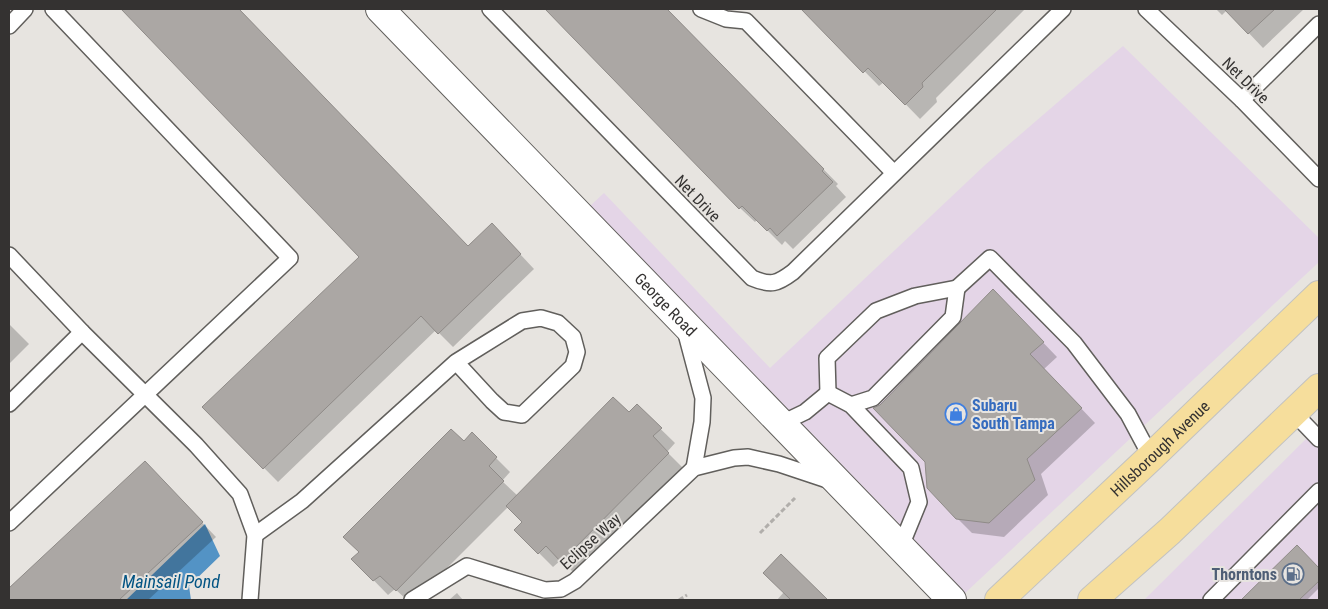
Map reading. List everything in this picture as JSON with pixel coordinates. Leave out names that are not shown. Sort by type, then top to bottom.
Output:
[{"type":"main road","name":"Hillsborough Avenue","points":[[999,600],[1319,295]]},
{"type":"main road","points":[[1092,600],[1170,531],[1319,388]]},
{"type":"street","name":"George Road","points":[[380,9],[952,600]]},
{"type":"lane","points":[[9,26],[25,9]]},
{"type":"lane","points":[[9,523],[290,258],[53,9]]},
{"type":"lane","name":"Net Drive","points":[[490,9],[752,278],[765,284],[779,282],[793,272],[1063,9]]},
{"type":"lane","points":[[702,9],[726,19],[746,21],[894,174]]},
{"type":"lane","name":"Net Drive","points":[[1146,9],[1242,100],[1319,179]]},
{"type":"lane","points":[[1242,100],[1319,24]]},
{"type":"lane","points":[[9,255],[82,332],[196,445],[240,494],[255,535],[250,600]]},
{"type":"lane","points":[[828,393],[827,358],[876,311],[915,296],[957,288],[990,258],[1074,344],[1128,414],[1151,457]]},
{"type":"lane","points":[[851,405],[873,398],[953,317],[957,288]]},
{"type":"lane","points":[[255,535],[302,501],[456,362],[522,321],[541,318],[558,322],[573,337],[577,352],[573,366],[522,415],[504,412],[456,362]]},
{"type":"lane","points":[[683,321],[703,398],[702,422],[694,468],[734,458],[748,457],[780,464],[843,486]]},
{"type":"lane","points":[[9,404],[82,332]]},
{"type":"lane","points":[[828,393],[851,405],[911,468],[919,502],[901,546]]},
{"type":"lane","points":[[782,423],[805,412],[828,393]]},
{"type":"lane","points":[[1294,413],[1319,439]]},
{"type":"lane","name":"Eclipse Way","points":[[412,600],[467,566],[545,590],[561,588],[575,581],[694,468]]},
{"type":"lane","points":[[1211,600],[1319,491]]},
{"type":"path","points":[[760,533],[795,498]]},
{"type":"path","points":[[679,600],[687,596]]},
{"type":"shaded area","points":[[1123,46],[1319,238],[1319,262],[964,594],[911,536],[590,206],[604,193],[770,368],[985,165]]},
{"type":"shaded area","points":[[1319,426],[1319,600],[1144,600]]},
{"type":"water","name":"Mainsail Pond","points":[[205,524],[220,556],[189,586],[191,600],[126,600]]},
{"type":"building","points":[[121,9],[239,9],[468,246],[492,223],[521,254],[438,334],[421,316],[263,469],[202,407],[359,257]]},
{"type":"building","points":[[545,9],[667,9],[824,169],[822,171],[833,182],[777,236],[770,228],[767,231],[742,206],[739,209]]},
{"type":"building","points":[[801,9],[997,9],[922,83],[923,87],[905,105],[868,68],[863,73]]},
{"type":"building","points":[[1224,9],[1275,9],[1248,34]]},
{"type":"building","points":[[993,289],[1044,342],[1030,354],[1082,408],[1027,459],[1035,480],[989,523],[956,519],[927,488],[925,462],[873,408],[880,405]]},
{"type":"building","points":[[613,397],[629,412],[637,404],[662,428],[653,436],[669,453],[561,562],[546,546],[538,554],[514,530],[522,522],[506,506]]},
{"type":"building","points":[[451,429],[464,441],[472,432],[497,457],[489,466],[504,481],[396,591],[380,576],[373,581],[351,559],[359,552],[343,537]]},
{"type":"building","points":[[145,461],[203,522],[119,600],[9,600],[9,588]]},
{"type":"building","name":"Thorntons","points":[[1297,545],[1319,568],[1319,581],[1299,600],[1241,600]]},
{"type":"building","points":[[781,554],[828,600],[791,600],[763,573]]},
{"type":"place","name":"Subaru South Tampa","points":[[956,414]]},
{"type":"place","name":"Thorntons","points":[[1293,574]]}]
